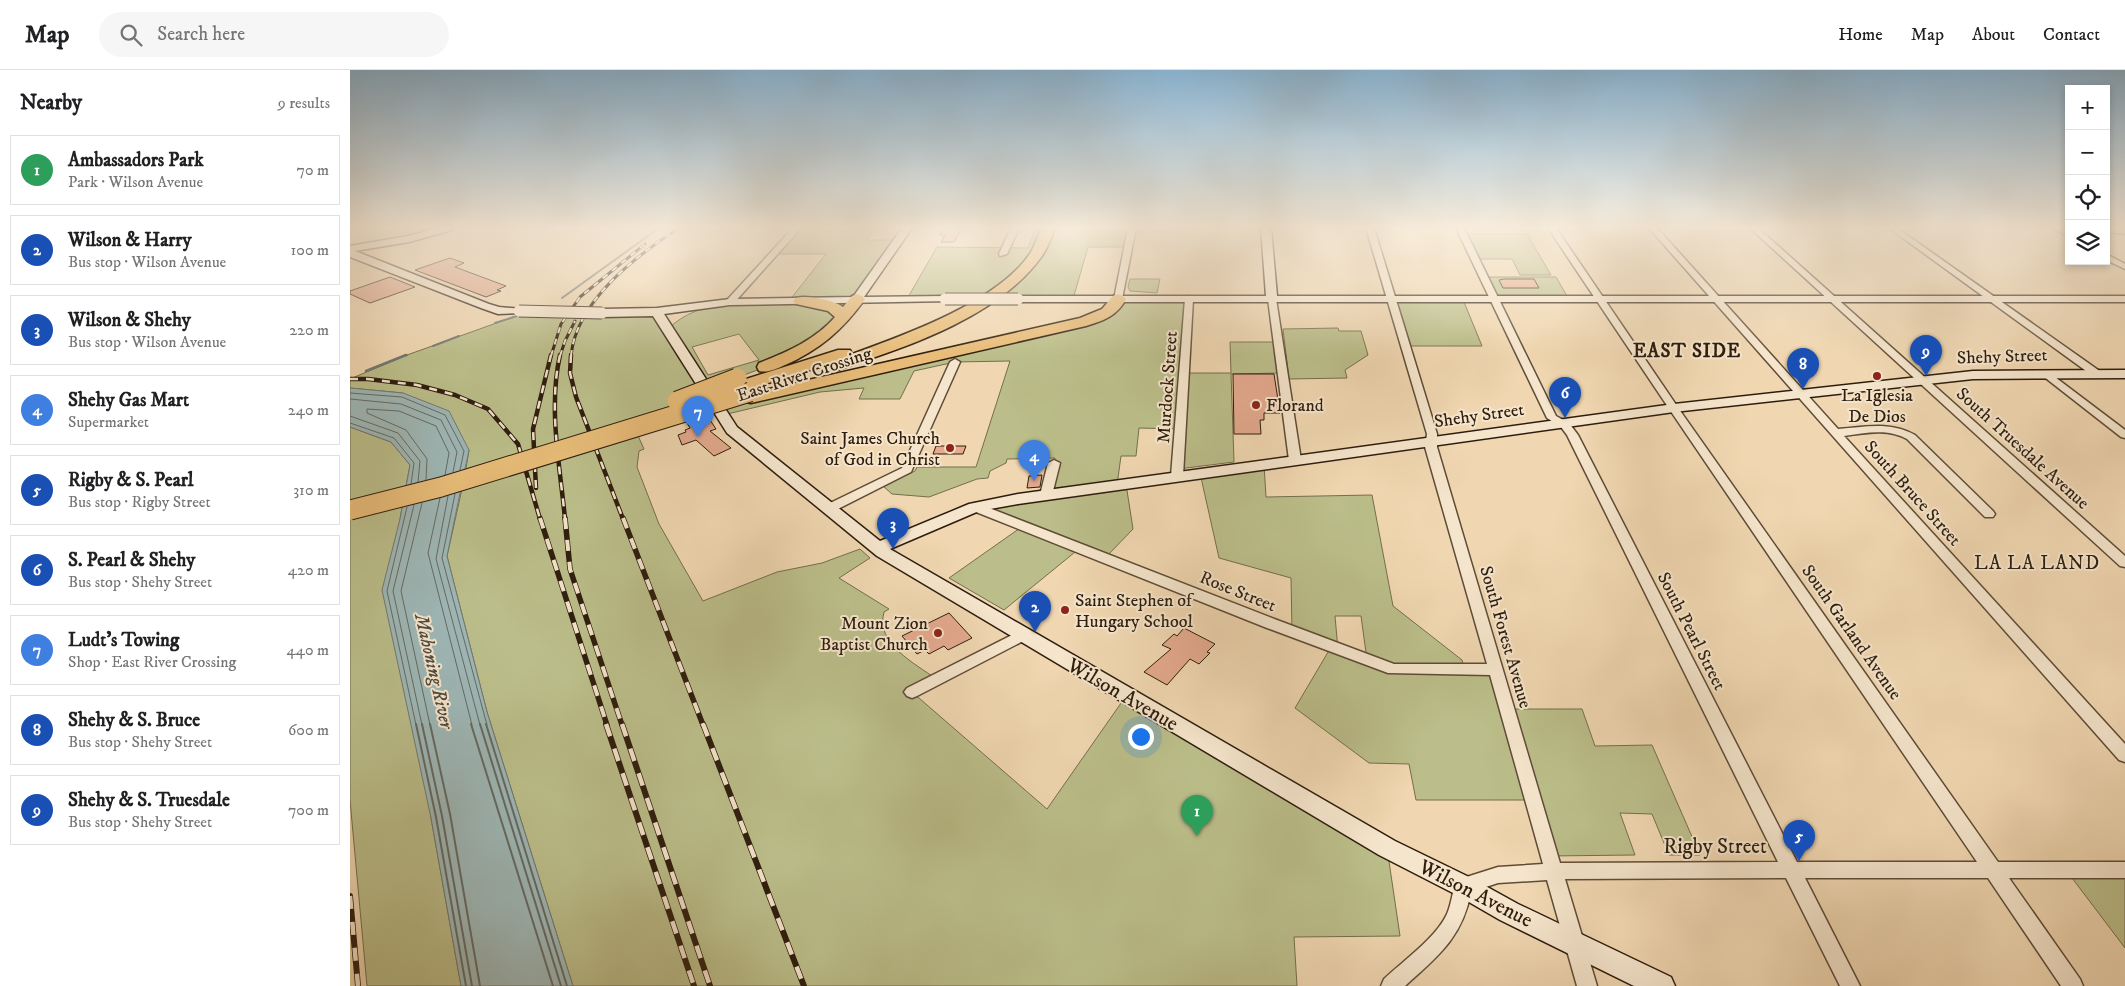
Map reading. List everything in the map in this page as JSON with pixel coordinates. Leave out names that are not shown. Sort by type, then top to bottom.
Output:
[{"type":"highway","name":"East River Crossing","points":[[350,510],[441,487],[638,427],[874,344],[944,314],[978,295],[1009,271]]},
{"type":"highway","name":"East River Crossing","points":[[350,501],[436,479],[605,428],[870,354],[913,338],[976,306],[1002,289],[1021,271]]},
{"type":"highway","points":[[746,388],[776,363],[805,349],[828,333],[858,299]]},
{"type":"highway","points":[[746,388],[1080,323],[1106,313],[1118,299]]},
{"type":"highway","points":[[801,300],[833,307],[844,316]]},
{"type":"main road","points":[[395,271],[498,310],[607,313],[657,312],[730,302],[858,299],[2125,299]]},
{"type":"main road","points":[[858,299],[877,271]]},
{"type":"main road","points":[[1270,271],[1272,299]]},
{"type":"main road","points":[[607,313],[647,321],[668,329],[687,314],[730,302]]},
{"type":"main road","name":"Wilson Avenue","points":[[657,312],[732,430],[878,548],[912,570],[1387,848],[1463,886],[1509,912],[1662,986]]},
{"type":"main road","name":"Shehy Street","points":[[878,548],[975,506],[1177,476],[1674,408],[1921,380],[1984,374],[2125,374]]},
{"type":"street","points":[[730,302],[758,271]]},
{"type":"street","points":[[1118,299],[1124,271]]},
{"type":"street","name":"South Forest Avenue","points":[[1383,271],[1432,434],[1430,446],[1587,986]]},
{"type":"street","name":"South Pearl Street","points":[[1481,271],[1552,418],[1568,427],[1572,434],[1850,986]]},
{"type":"street","name":"South Garland Avenue","points":[[1582,271],[2073,986]]},
{"type":"street","name":"South Bruce Street","points":[[1691,271],[2125,755]]},
{"type":"street","name":"South Truesdale Avenue","points":[[1801,271],[2125,563]]},
{"type":"street","points":[[1953,271],[2097,374]]},
{"type":"street","name":"Murdock Street","points":[[1177,476],[1189,299]]},
{"type":"street","points":[[1272,299],[1295,460]]},
{"type":"street","points":[[828,509],[906,470],[955,362]]},
{"type":"street","points":[[2047,374],[2125,435]]},
{"type":"street","points":[[1835,433],[1886,428],[1898,429],[1904,432],[1918,443],[1989,514]]},
{"type":"street","points":[[1046,495],[1054,463]]},
{"type":"street","name":"Rose Street","points":[[975,506],[1272,624],[1392,669],[1496,670]]},
{"type":"street","points":[[912,692],[1022,634]]},
{"type":"street","name":"Rigby Street","points":[[1463,886],[1498,875],[1578,870],[2125,870]]},
{"type":"street","points":[[1391,986],[1440,938],[1452,922],[1457,913],[1463,886]]},
{"type":"green space","points":[[813,271],[877,271],[857,299],[804,301],[844,316],[776,363],[707,389],[715,403],[1069,326],[1117,301],[1189,299],[1184,373],[1231,373],[1230,342],[1278,342],[1282,373],[1231,374],[1234,462],[1178,469],[1180,429],[1139,428],[1136,456],[1121,456],[1117,485],[1126,484],[1133,529],[1105,558],[1080,548],[1004,610],[949,578],[1023,526],[975,507],[1046,495],[1055,458],[1007,459],[1006,463],[990,471],[988,478],[977,479],[929,497],[892,494],[883,486],[915,471],[917,467],[976,467],[1010,361],[955,362],[914,371],[900,399],[859,399],[864,388],[820,392],[723,415],[720,406],[635,429],[644,449],[639,451],[637,467],[659,524],[703,601],[777,572],[822,563],[860,549],[870,558],[839,578],[889,609],[884,612],[883,623],[885,634],[891,643],[908,659],[936,679],[912,692],[1047,809],[1126,696],[1387,848],[1400,936],[1294,937],[1297,986],[573,986],[487,712],[447,556],[469,450],[403,393],[350,388],[350,379],[407,355],[530,311],[657,312],[668,329],[680,319],[709,307],[741,302],[789,301]],"holes":[[[739,334],[759,360],[708,375],[692,347]]]},
{"type":"green space","points":[[923,271],[1081,271],[1073,299],[907,299]]},
{"type":"green space","points":[[1518,271],[1549,271],[1551,275],[1520,275]]},
{"type":"green space","points":[[1489,277],[1556,277],[1567,296],[1498,296]]},
{"type":"green space","points":[[1130,279],[1160,279],[1157,293],[1130,291],[1128,287]]},
{"type":"green space","points":[[1397,302],[1464,302],[1482,346],[1411,346]]},
{"type":"green space","points":[[1338,328],[1339,331],[1361,331],[1368,355],[1345,370],[1347,378],[1289,379],[1283,329]]},
{"type":"green space","points":[[350,427],[391,442],[410,465],[400,519],[431,818],[461,986],[367,986],[350,800]]},
{"type":"green space","points":[[1264,464],[1266,497],[1372,495],[1393,606],[1462,660],[1465,670],[1496,670],[1507,709],[1582,709],[1595,746],[1652,745],[1700,855],[1669,855],[1652,814],[1620,813],[1635,855],[1549,856],[1533,800],[1416,800],[1409,764],[1369,763],[1295,708],[1331,647],[1292,632],[1291,578],[1219,558],[1200,473]],"holes":[[[1335,616],[1361,616],[1367,660],[1338,650]]]},
{"type":"green space","points":[[2066,870],[2125,870],[2125,948]]},
{"type":"water","name":"Mahoning River","points":[[350,388],[403,393],[449,411],[469,450],[447,556],[487,712],[573,986],[461,986],[431,818],[382,590],[400,519],[410,465],[391,442],[350,427]]},
{"type":"building","points":[[417,271],[465,271],[506,286],[497,290],[501,291],[486,297]]},
{"type":"building","points":[[390,277],[415,287],[370,303],[350,294],[350,291]]},
{"type":"building","points":[[1534,279],[1539,288],[1503,288],[1499,280]]},
{"type":"building","name":"Florand","points":[[1233,374],[1274,374],[1280,413],[1264,413],[1264,420],[1260,420],[1261,434],[1234,434]]},
{"type":"building","points":[[708,417],[716,429],[710,431],[731,448],[714,456],[696,440],[682,445],[678,435],[690,428],[687,423]]},
{"type":"building","name":"Saint James Church of God in Christ","points":[[936,446],[966,446],[963,454],[933,454]]},
{"type":"building","points":[[1042,475],[1040,487],[1027,488],[1029,476]]},
{"type":"building","name":"Mount Zion Baptist Church","points":[[949,613],[972,638],[948,650],[944,646],[929,654],[925,650],[917,654],[902,636]]},
{"type":"building","points":[[1184,628],[1215,644],[1207,652],[1210,653],[1199,664],[1190,659],[1167,685],[1144,672],[1171,649],[1162,645],[1174,634],[1177,636]]},
{"type":"waterway","points":[[562,298],[600,271]]},
{"type":"waterway","points":[[495,323],[517,316]]},
{"type":"waterway","points":[[433,346],[459,336]]},
{"type":"waterway","points":[[366,371],[404,356]]},
{"type":"railway","points":[[551,356],[561,324],[580,297],[612,271]]},
{"type":"railway","points":[[571,356],[575,336],[584,317],[596,299],[622,271]]},
{"type":"railway","points":[[560,356],[575,321]]},
{"type":"railway","points":[[536,488],[533,429],[551,355]]},
{"type":"railway","points":[[560,355],[555,396],[555,416],[565,519]]},
{"type":"railway","points":[[571,355],[570,373],[576,397],[623,519]]},
{"type":"railway","points":[[350,379],[368,379],[417,385],[455,395],[488,409],[518,444],[540,519]]},
{"type":"railway","points":[[540,518],[607,725]]},
{"type":"railway","points":[[565,518],[570,569],[622,725]]},
{"type":"railway","points":[[623,518],[703,725]]},
{"type":"railway","points":[[606,724],[694,986]]},
{"type":"railway","points":[[622,724],[710,986]]},
{"type":"railway","points":[[703,724],[804,986]]},
{"type":"railway","points":[[350,896],[358,986]]},
{"type":"place","name":"La Iglesia De Dios","points":[[1877,376]]},
{"type":"place","name":"Shehy & S. Truesdale","points":[[1926,376]]},
{"type":"place","name":"Shehy & S. Bruce","points":[[1803,389]]},
{"type":"place","name":"Florand","points":[[1256,405]]},
{"type":"place","name":"S. Pearl & Shehy","points":[[1565,418]]},
{"type":"place","name":"Ludt's Towing","points":[[698,437]]},
{"type":"place","name":"Saint James Church of God in Christ","points":[[950,448]]},
{"type":"place","name":"Shehy Gas Mart","points":[[1034,481]]},
{"type":"place","name":"Wilson & Shehy","points":[[893,549]]},
{"type":"place","name":"Saint Stephen of Hungary School","points":[[1065,610]]},
{"type":"place","name":"Wilson & Harry","points":[[1035,632]]},
{"type":"place","name":"Mount Zion Baptist Church","points":[[938,633]]},
{"type":"place","name":"Ambassadors Park","points":[[1197,836]]},
{"type":"place","name":"Rigby & S. Pearl","points":[[1799,861]]},
{"type":"district","name":"EAST SIDE","points":[[1687,350]]},
{"type":"district","name":"LA LA LAND","points":[[2037,562]]}]
